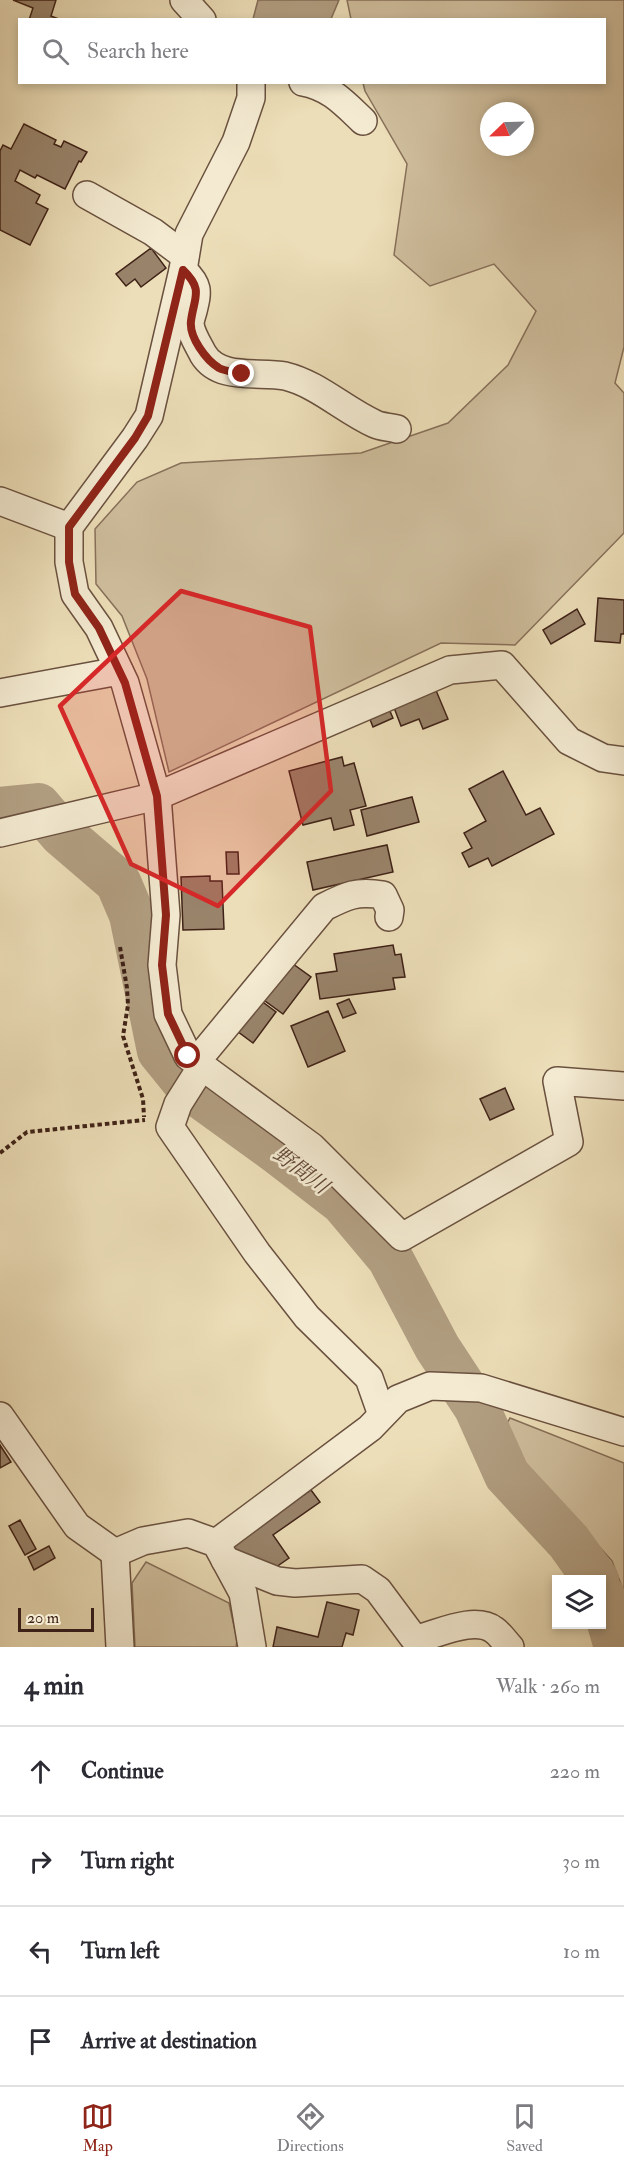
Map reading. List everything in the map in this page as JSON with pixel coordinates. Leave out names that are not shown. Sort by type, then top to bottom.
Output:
[{"type":"street","points":[[184,0],[200,18]]},
{"type":"street","points":[[252,84],[251,98],[237,142],[189,234],[148,416],[135,438],[69,527],[69,562],[75,594],[99,628],[125,683],[157,796],[166,915],[162,965],[168,1014],[188,1056],[312,1147],[402,1237],[569,1142],[557,1081],[624,1086]]},
{"type":"street","points":[[315,84],[333,93],[363,121]]},
{"type":"street","points":[[87,195],[153,232],[184,263],[198,292],[190,324],[205,357],[220,369],[242,374],[286,377],[311,386],[376,424],[397,429]]},
{"type":"street","points":[[0,501],[69,527]]},
{"type":"street","points":[[0,832],[157,796],[450,670],[502,665],[569,741],[603,758],[624,761]]},
{"type":"street","points":[[0,693],[119,671]]},
{"type":"street","points":[[382,1414],[369,1378],[307,1317],[256,1253],[170,1127],[178,1104],[199,1064],[324,907],[344,897],[363,892],[383,895],[390,910],[389,917]]},
{"type":"street","points":[[220,1551],[370,1428],[398,1399],[430,1386],[481,1388],[624,1432]]},
{"type":"street","points":[[0,1416],[77,1526],[115,1553]]},
{"type":"street","points":[[115,1553],[143,1541],[188,1533],[277,1581],[295,1583],[362,1579],[378,1590],[413,1637],[420,1638],[478,1624],[493,1629],[510,1647]]},
{"type":"street","points":[[220,1551],[243,1593],[252,1647]]},
{"type":"street","points":[[115,1553],[120,1647]]},
{"type":"path","points":[[120,947],[128,1005],[123,1036],[143,1099],[144,1120]]},
{"type":"path","points":[[0,1153],[27,1132],[173,1119]]},
{"type":"highlighted area","points":[[181,591],[310,627],[331,791],[218,906],[131,864],[60,706]]},
{"type":"shaded area","points":[[258,0],[339,0],[331,18],[253,18]]},
{"type":"shaded area","points":[[347,0],[624,0],[624,347],[615,383],[624,393],[624,533],[515,645],[441,643],[169,772],[147,679],[122,616],[96,584],[95,529],[137,482],[181,463],[361,453],[448,423],[508,365],[536,311],[494,264],[430,286],[394,255],[407,164],[365,91],[363,84],[606,84],[606,18],[351,18]]},
{"type":"shaded area","points":[[510,1418],[624,1463],[624,1592],[612,1561],[528,1467],[503,1430]]},
{"type":"shaded area","points":[[146,1562],[229,1603],[237,1640],[236,1647],[135,1647],[132,1583]]},
{"type":"building","points":[[13,0],[56,0],[51,16],[56,18],[30,18],[33,8]]},
{"type":"building","points":[[24,124],[56,140],[54,144],[61,147],[64,141],[87,152],[81,162],[79,161],[65,189],[37,175],[35,178],[20,170],[15,181],[40,195],[36,203],[48,209],[30,245],[0,230],[0,151],[3,145],[11,149]]},
{"type":"building","points":[[151,248],[166,268],[141,287],[135,279],[126,286],[116,274]]},
{"type":"building","points":[[598,598],[624,600],[624,634],[621,634],[620,643],[595,641]]},
{"type":"building","points":[[577,609],[585,624],[551,644],[543,630]]},
{"type":"building","points":[[435,688],[448,719],[423,729],[419,719],[401,726],[393,705]]},
{"type":"building","points":[[389,709],[393,718],[373,727],[369,717]]},
{"type":"building","points":[[342,757],[344,766],[354,763],[366,806],[350,810],[354,825],[334,830],[331,818],[303,825],[289,771]]},
{"type":"building","points":[[503,771],[526,815],[540,808],[554,834],[492,866],[488,858],[469,867],[462,853],[472,848],[464,833],[486,821],[469,789]]},
{"type":"building","points":[[412,797],[419,822],[367,836],[361,810]]},
{"type":"building","points":[[387,845],[393,872],[313,890],[307,862]]},
{"type":"building","points":[[226,852],[238,852],[239,874],[227,874]]},
{"type":"building","points":[[210,876],[210,881],[222,881],[224,929],[183,930],[181,877]]},
{"type":"building","points":[[393,945],[395,955],[401,954],[405,977],[393,978],[395,989],[320,999],[316,974],[337,971],[334,954]]},
{"type":"building","points":[[289,961],[311,977],[283,1014],[261,998]]},
{"type":"building","points":[[349,999],[356,1013],[343,1018],[337,1004]]},
{"type":"building","points":[[260,1000],[276,1012],[253,1043],[237,1031]]},
{"type":"building","points":[[328,1011],[345,1051],[308,1067],[291,1026]]},
{"type":"building","points":[[505,1088],[514,1109],[490,1120],[480,1099]]},
{"type":"building","points":[[0,1445],[11,1462],[0,1468]]},
{"type":"building","points":[[311,1490],[320,1502],[273,1535],[289,1558],[269,1572],[241,1559],[231,1545]]},
{"type":"building","points":[[20,1520],[36,1549],[25,1555],[9,1526]]},
{"type":"building","points":[[49,1546],[55,1558],[34,1570],[28,1557]]},
{"type":"building","points":[[327,1602],[359,1610],[353,1635],[346,1633],[342,1647],[273,1647],[277,1627],[318,1637]]},
{"type":"waterway","name":"野間川","points":[[0,810],[38,806],[62,834],[118,882],[132,915],[160,1051],[190,1088],[343,1202],[390,1258],[437,1347],[477,1408],[507,1475],[569,1542],[592,1575]]},
{"type":"waterway","name":"野間川","points":[[606,1610],[617,1647]]},
{"type":"route","points":[[188,1056],[168,1014],[162,965],[166,915],[157,796],[125,683],[99,628],[75,594],[69,562],[69,527],[135,438],[148,416],[183,270],[193,280],[198,292],[190,324],[205,357],[220,369],[242,374]]}]
